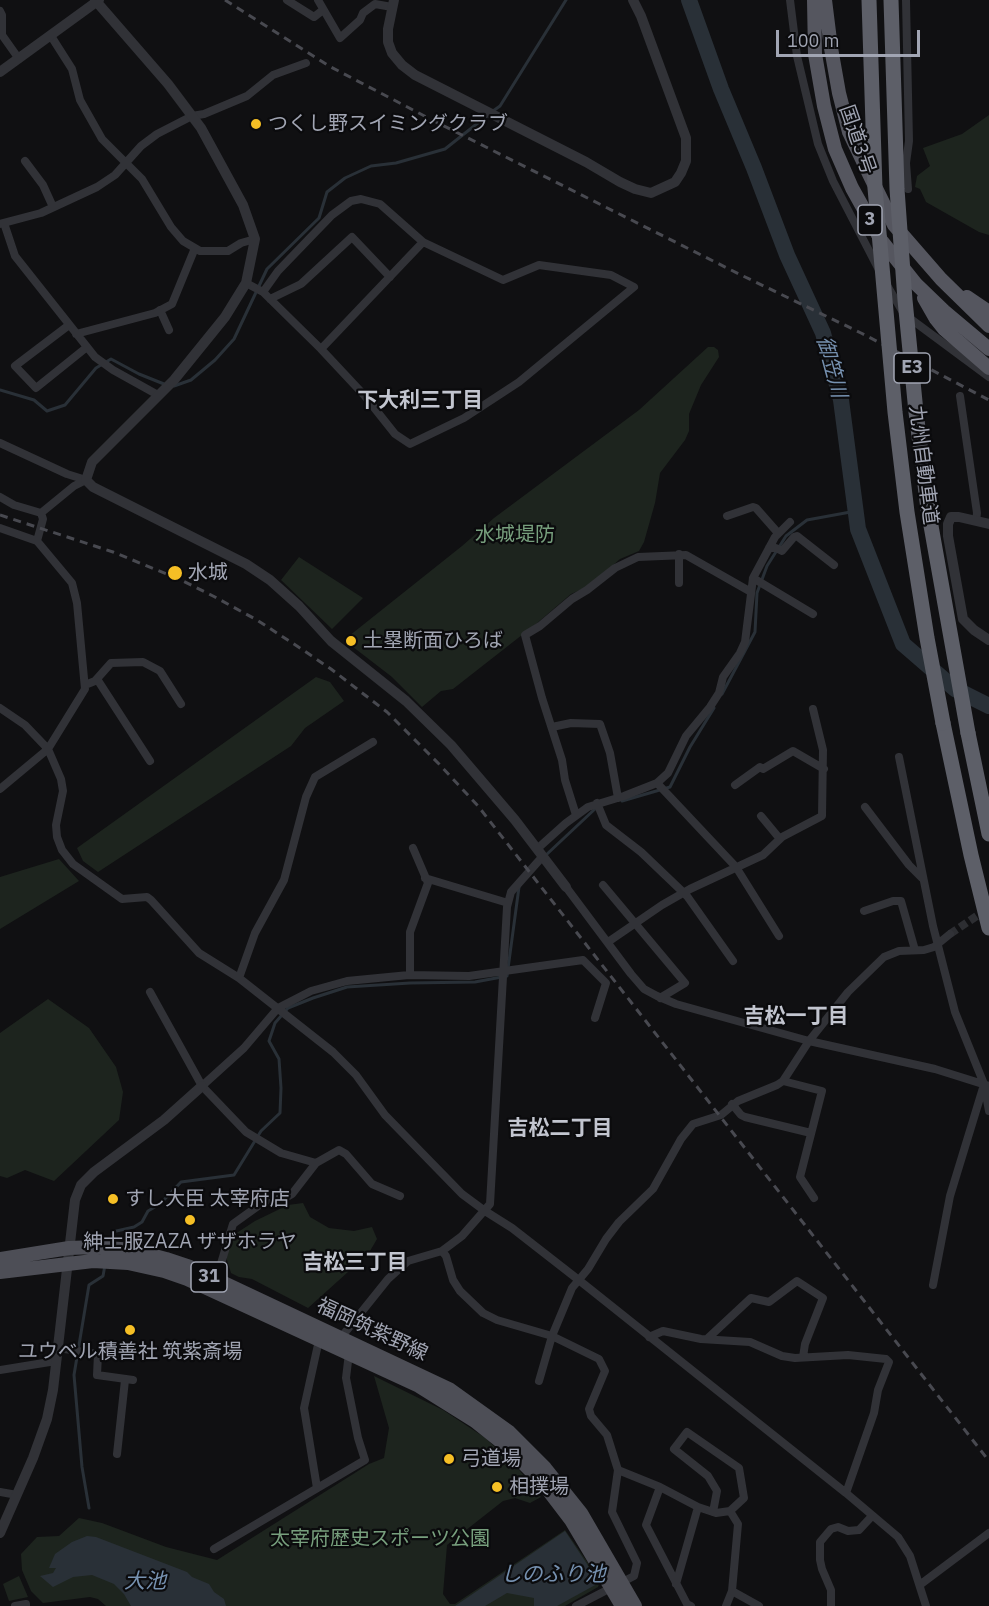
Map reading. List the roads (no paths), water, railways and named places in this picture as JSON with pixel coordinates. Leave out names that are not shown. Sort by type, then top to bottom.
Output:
[{"type":"highway","name":"3","points":[[805,0],[807,22],[815,54]]},
{"type":"highway","name":"国道3号","points":[[814,0],[815,54],[824,106],[836,149],[852,188],[881,240],[916,284],[989,350]]},
{"type":"highway","name":"国道3号","points":[[825,0],[839,93],[849,132],[894,225],[941,279],[989,326]]},
{"type":"highway","points":[[831,48],[833,0]]},
{"type":"highway","name":"九州自動車道","points":[[868,0],[875,188],[895,412],[910,535],[943,723],[989,928]]},
{"type":"highway","name":"九州自動車道","points":[[891,0],[897,189],[914,390],[928,509],[968,733],[989,834]]},
{"type":"highway","points":[[941,279],[989,312]]},
{"type":"highway","points":[[916,284],[940,324],[989,368]]},
{"type":"main road","name":"福岡筑紫野線","points":[[0,1259],[69,1248],[97,1247],[132,1250],[166,1259],[216,1280],[338,1342],[449,1389],[509,1432],[545,1468],[581,1514],[617,1585],[622,1606]]},
{"type":"main road","name":"福岡筑紫野線","points":[[0,1272],[93,1261],[128,1263],[187,1279],[319,1340],[338,1342],[349,1353],[437,1397],[475,1421],[505,1445],[542,1482],[617,1585],[635,1606]]},
{"type":"street","points":[[288,0],[314,17],[323,10]]},
{"type":"street","points":[[318,0],[340,38],[360,20],[363,13],[378,2],[393,4],[388,42],[392,53],[415,75],[635,189],[651,193],[675,182],[686,161],[686,138],[633,0]]},
{"type":"street","points":[[790,0],[797,56],[818,144],[870,256],[904,314],[989,376]]},
{"type":"street","points":[[906,0],[908,189]]},
{"type":"street","points":[[0,72],[97,1],[168,84],[192,116],[243,205],[255,239],[246,283],[225,317],[174,380],[92,462],[86,480],[74,486],[41,513]]},
{"type":"street","points":[[0,11],[2,35],[19,59]]},
{"type":"street","points":[[51,36],[72,69],[80,100],[102,139],[149,189],[171,227],[183,241],[200,251],[228,251],[255,239]]},
{"type":"street","points":[[160,394],[107,367],[95,357],[15,256],[2,224],[28,218],[97,187],[115,175],[141,146],[157,134],[192,116],[204,114],[246,96],[273,75],[306,63]]},
{"type":"street","points":[[25,161],[43,185],[53,207]]},
{"type":"street","points":[[246,283],[267,295],[364,395],[394,434],[410,444],[464,418],[519,382],[634,287],[611,275],[539,265],[503,280],[423,242],[380,204],[361,199],[351,201],[332,215],[286,263],[267,295]]},
{"type":"street","points":[[267,295],[301,284],[352,237],[390,277]]},
{"type":"street","points":[[321,349],[423,242]]},
{"type":"street","points":[[76,334],[160,310],[172,304],[195,248]]},
{"type":"street","points":[[160,310],[169,330]]},
{"type":"street","points":[[69,325],[15,366],[36,388],[87,347]]},
{"type":"street","points":[[960,396],[977,513],[976,521]]},
{"type":"street","points":[[0,443],[67,474],[86,480],[93,487],[246,564],[270,580],[299,606],[331,641],[406,701],[451,745],[492,792],[645,989],[676,1004],[809,1041],[934,1069],[986,1085]]},
{"type":"street","points":[[0,497],[14,505],[41,513]]},
{"type":"street","points":[[727,516],[753,507],[778,533]]},
{"type":"street","points":[[37,541],[43,519],[41,513]]},
{"type":"street","points":[[989,524],[951,517],[948,524],[948,536],[963,619],[989,640]]},
{"type":"street","points":[[338,1342],[388,1279],[408,1261],[442,1251],[462,1236],[485,1211],[490,1199],[502,971],[511,892],[540,853],[576,815],[597,803],[618,798],[657,783],[668,773],[686,736],[710,707],[719,693],[723,677],[740,653],[745,642],[753,578],[778,533],[790,522]]},
{"type":"street","points":[[0,528],[37,541],[72,583],[77,603],[85,685],[85,689],[48,748],[0,789]]},
{"type":"street","points":[[769,548],[782,551],[797,536],[834,565]]},
{"type":"street","points":[[678,554],[679,583]]},
{"type":"street","points":[[576,815],[525,635],[624,562],[638,557],[686,555],[751,592]]},
{"type":"street","points":[[753,578],[813,614]]},
{"type":"street","points":[[85,685],[97,679],[111,663],[143,662],[160,671],[181,704]]},
{"type":"street","points":[[97,679],[150,761]]},
{"type":"street","points":[[0,708],[25,725],[48,748],[61,779],[63,791],[56,825],[57,837],[62,850],[73,864],[122,899],[147,897],[152,900],[199,953],[239,978],[333,1052],[356,1075],[385,1115],[449,1181],[485,1211],[512,1228],[580,1281],[898,1537],[910,1556],[921,1584],[926,1606]]},
{"type":"street","points":[[608,942],[684,892],[763,855],[780,838],[822,816],[824,750],[813,709]]},
{"type":"street","points":[[552,727],[571,723],[600,724],[610,753],[618,798]]},
{"type":"street","points":[[239,978],[255,933],[284,880],[306,797],[315,777],[373,742]]},
{"type":"street","points":[[735,785],[760,766],[764,769],[793,751],[824,769]]},
{"type":"street","points":[[899,758],[937,944],[955,1012],[986,1085],[989,1111]]},
{"type":"street","points":[[657,783],[736,867],[779,936]]},
{"type":"street","points":[[597,803],[606,825],[641,852],[684,892],[732,961]]},
{"type":"street","points":[[865,807],[909,865],[922,878]]},
{"type":"street","points":[[761,816],[780,838]]},
{"type":"street","points":[[410,975],[410,932],[428,883],[413,848]]},
{"type":"street","points":[[425,878],[508,903]]},
{"type":"street","points":[[603,885],[685,983],[660,998]]},
{"type":"street","points":[[864,911],[893,901],[901,901],[915,950]]},
{"type":"street","points":[[539,1381],[552,1336],[572,1288],[580,1281],[612,1231],[653,1189],[681,1139],[693,1124],[721,1115],[732,1104],[783,1081],[809,1041],[848,992],[884,957],[899,951],[924,950],[950,934]]},
{"type":"street","points":[[0,1533],[33,1458],[47,1419],[53,1390],[75,1200],[81,1185],[94,1172],[164,1120],[202,1086],[244,1048],[278,1008],[311,991],[346,981],[410,975],[469,976],[583,960],[606,983],[595,1018]]},
{"type":"street","points":[[150,992],[202,1086],[246,1132],[281,1153],[316,1163]]},
{"type":"street","points":[[783,1081],[822,1091],[800,1177],[814,1198]]},
{"type":"street","points":[[933,1285],[950,1196],[986,1085]]},
{"type":"street","points":[[732,1104],[741,1115],[811,1133]]},
{"type":"street","points":[[216,1280],[232,1224],[266,1201],[285,1198],[292,1194],[316,1163],[339,1150],[346,1154],[372,1184],[400,1196]]},
{"type":"street","points":[[442,1251],[460,1292],[483,1313],[497,1320],[552,1336],[599,1359],[605,1371],[589,1409],[591,1416],[607,1435],[618,1470],[612,1512],[638,1563],[634,1576],[576,1606]]},
{"type":"street","points":[[707,1339],[751,1298],[769,1302],[797,1281],[823,1298],[805,1344],[803,1357]]},
{"type":"street","points":[[649,1337],[663,1331],[707,1339],[750,1342],[782,1356],[848,1354],[886,1359],[889,1362],[878,1390],[874,1413],[846,1493]]},
{"type":"street","points":[[317,1488],[304,1408],[319,1340]]},
{"type":"street","points":[[58,1348],[98,1354],[97,1375],[129,1380],[117,1454]]},
{"type":"street","points":[[214,1549],[364,1460],[346,1378],[349,1353]]},
{"type":"street","points":[[0,1370],[56,1361]]},
{"type":"street","points":[[618,1470],[660,1486],[698,1507],[713,1512],[730,1511],[744,1498],[740,1468],[687,1432],[674,1449],[708,1476],[717,1491],[713,1512]]},
{"type":"street","points":[[660,1486],[646,1525],[687,1604],[691,1606]]},
{"type":"street","points":[[0,1492],[17,1495]]},
{"type":"street","points":[[676,1584],[698,1507]]},
{"type":"street","points":[[726,1606],[732,1591],[738,1524],[730,1511]]},
{"type":"street","points":[[831,1606],[831,1590],[822,1569],[820,1542],[831,1529],[838,1527],[848,1531],[859,1530],[872,1516]]},
{"type":"street","points":[[921,1584],[989,1533]]},
{"type":"street","points":[[732,1591],[759,1606]]},
{"type":"street","points":[[15,1606],[26,1604],[26,1606]]},
{"type":"water","name":"しのふり池","points":[[565,1531],[597,1584],[557,1606],[534,1606],[534,1598],[507,1593],[485,1606],[455,1606]]},
{"type":"water","name":"大池","points":[[87,1536],[96,1537],[187,1572],[192,1577],[209,1584],[214,1592],[224,1599],[226,1606],[131,1606],[114,1584],[92,1575],[73,1577],[53,1587],[40,1576],[53,1573],[56,1568],[49,1568],[55,1554],[72,1542]]},
{"type":"waterway","points":[[493,111],[500,106],[566,0]]},
{"type":"waterway","name":"御笠川","points":[[689,0],[721,89],[787,255],[823,333],[841,400],[858,529],[903,644],[955,689],[989,706]]},
{"type":"waterway","points":[[174,386],[191,380],[215,360],[234,339],[267,269],[319,218],[327,192],[345,178],[371,166],[396,163],[445,149],[488,115]]},
{"type":"waterway","points":[[0,390],[34,400],[47,411],[65,405],[96,368],[111,359],[164,384]]},
{"type":"waterway","points":[[722,694],[755,632],[757,593],[767,566],[786,536],[807,520],[856,511]]},
{"type":"waterway","points":[[622,801],[670,787],[690,747],[714,708]]},
{"type":"waterway","points":[[546,855],[596,808]]},
{"type":"waterway","points":[[110,1244],[112,1232],[134,1227],[142,1222],[148,1211],[160,1204],[181,1182],[234,1175],[261,1131],[280,1113],[279,1059],[269,1041],[275,1023],[288,1008],[347,987],[475,982],[507,976],[519,887]]},
{"type":"waterway","points":[[89,1508],[82,1467],[74,1375],[89,1285],[103,1276],[105,1265]]},
{"type":"tunnel","points":[[950,934],[987,909]]},
{"type":"railway","points":[[225,0],[329,66],[434,121],[861,333],[989,400]]},
{"type":"railway","points":[[0,515],[113,552],[179,579],[213,596],[257,620],[303,650],[387,712],[478,806],[989,1461]]},
{"type":"place","name":"つくし野スイミングクラブ","points":[[256,124]]},
{"type":"place","name":"水城","points":[[175,573]]},
{"type":"place","name":"土塁断面ひろば","points":[[351,641]]},
{"type":"place","name":"すし大臣 太宰府店","points":[[113,1199]]},
{"type":"place","name":"紳士服ZAZA ザザホラヤ","points":[[190,1220]]},
{"type":"place","name":"ユウベル積善社 筑紫斎場","points":[[130,1330]]},
{"type":"place","name":"弓道場","points":[[449,1459]]},
{"type":"place","name":"相撲場","points":[[497,1487]]},
{"type":"district","name":"下大利三丁目","points":[[420,401]]},
{"type":"district","name":"吉松一丁目","points":[[796,1017]]},
{"type":"district","name":"吉松二丁目","points":[[560,1129]]},
{"type":"district","name":"吉松三丁目","points":[[355,1263]]},
{"type":"park label","name":"水城堤防","points":[[515,535]]},
{"type":"park label","name":"太宰府歴史スポーツ公園","points":[[380,1539]]}]
